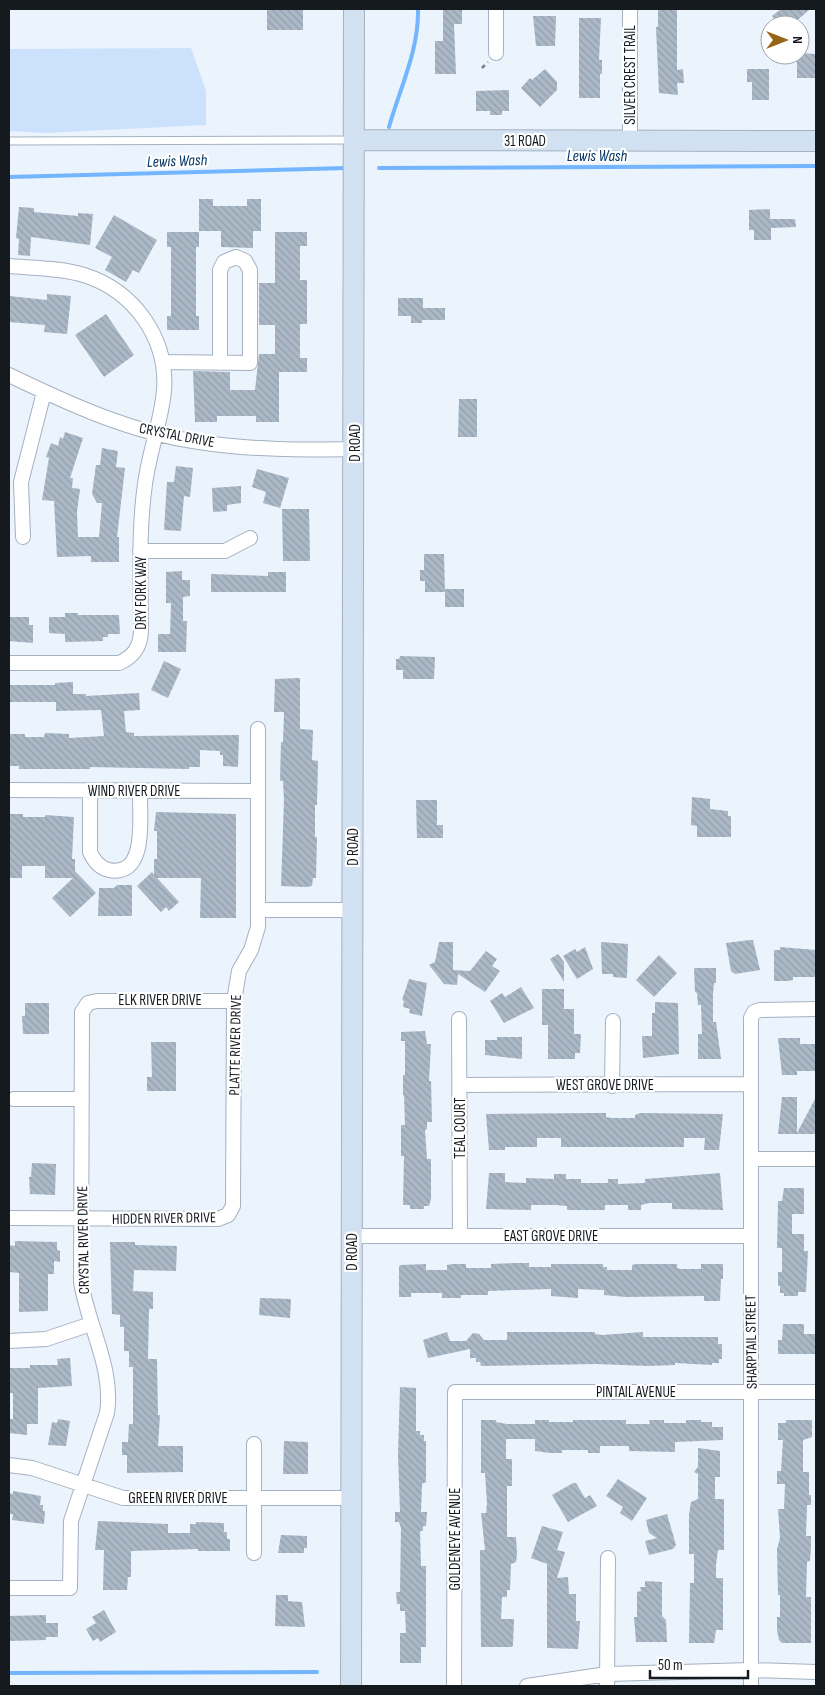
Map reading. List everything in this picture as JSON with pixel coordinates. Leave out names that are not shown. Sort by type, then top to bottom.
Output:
[{"type":"street","name":"D ROAD","points":[[351,1686],[355,448],[354,9]]},
{"type":"street","points":[[496,9],[496,52]]},
{"type":"street","name":"SILVER CREST TRAIL","points":[[630,9],[630,141]]},
{"type":"street","name":"31 ROAD","points":[[354,140],[816,140]]},
{"type":"street","points":[[9,266],[70,272],[108,285],[130,302],[148,324],[163,362],[220,363],[250,363],[250,270],[245,261],[236,257],[224,262],[220,270],[220,363]]},
{"type":"street","name":"DRY FORK WAY","points":[[9,663],[112,664],[131,657],[141,639],[140,551],[145,482],[162,403],[163,362]]},
{"type":"street","name":"CRYSTAL DRIVE","points":[[9,376],[104,417],[155,433],[199,442],[295,449],[355,448]]},
{"type":"street","points":[[23,536],[21,482],[44,392]]},
{"type":"street","points":[[140,551],[225,551],[250,538]]},
{"type":"street","name":"PLATTE RIVER DRIVE","points":[[228,1214],[233,1206],[235,1195],[234,1001],[239,971],[251,950],[258,927],[258,729]]},
{"type":"street","name":"WIND RIVER DRIVE","points":[[9,790],[258,791]]},
{"type":"street","points":[[90,791],[90,852],[102,867],[114,871],[127,867],[138,852],[140,791]]},
{"type":"street","points":[[258,910],[353,910]]},
{"type":"street","name":"ELK RIVER DRIVE","points":[[88,1003],[109,1000],[234,1001]]},
{"type":"street","name":"CRYSTAL RIVER DRIVE","points":[[9,1588],[70,1588],[71,1522],[110,1399],[105,1370],[81,1282],[81,1022],[82,1012],[88,1003]]},
{"type":"street","name":"SHARPTAIL STREET","points":[[751,1686],[751,1018],[754,1012],[768,1010],[816,1009]]},
{"type":"street","name":"TEAL COURT","points":[[459,1019],[460,1236]]},
{"type":"street","points":[[612,1086],[613,1021]]},
{"type":"street","name":"WEST GROVE DRIVE","points":[[460,1085],[612,1086],[750,1084]]},
{"type":"street","points":[[14,1099],[81,1099]]},
{"type":"street","points":[[751,1159],[816,1159]]},
{"type":"street","name":"HIDDEN RIVER DRIVE","points":[[9,1218],[218,1219],[228,1214]]},
{"type":"street","name":"EAST GROVE DRIVE","points":[[352,1236],[750,1236]]},
{"type":"street","points":[[9,1341],[46,1339],[91,1324]]},
{"type":"street","name":"PINTAIL AVENUE","points":[[455,1392],[816,1392]]},
{"type":"street","name":"GOLDENEYE AVENUE","points":[[454,1686],[455,1392]]},
{"type":"street","points":[[254,1444],[254,1553]]},
{"type":"street","name":"GREEN RIVER DRIVE","points":[[9,1465],[32,1468],[123,1498],[352,1498]]},
{"type":"street","points":[[607,1680],[608,1558]]},
{"type":"street","points":[[527,1686],[751,1670],[816,1672]]},
{"type":"lane","points":[[9,141],[354,140]]},
{"type":"shaded area","points":[[191,48],[206,91],[206,125],[45,133],[9,131],[9,49]]},
{"type":"building","points":[[267,9],[303,9],[303,30],[267,30]]},
{"type":"building","points":[[443,9],[462,9],[462,24],[454,24],[456,74],[435,74],[435,41],[443,41]]},
{"type":"building","points":[[781,9],[810,9],[803,15],[773,15]]},
{"type":"building","points":[[658,10],[677,10],[677,70],[683,69],[684,83],[677,83],[678,95],[659,93],[656,27],[658,27]]},
{"type":"building","points":[[533,16],[556,16],[555,46],[536,46]]},
{"type":"building","points":[[579,18],[601,18],[599,60],[602,60],[602,74],[600,74],[600,98],[579,98]]},
{"type":"building","points":[[810,54],[816,54],[816,78],[797,78],[797,65],[810,65]]},
{"type":"building","points":[[545,69],[557,82],[557,90],[540,107],[521,88],[530,78],[532,80]]},
{"type":"building","points":[[747,69],[769,69],[769,100],[752,100],[752,82],[747,82]]},
{"type":"building","points":[[509,90],[509,111],[502,111],[502,115],[490,115],[490,111],[476,111],[476,91]]},
{"type":"building","points":[[199,199],[213,199],[213,206],[247,206],[247,199],[261,199],[261,231],[253,231],[253,248],[221,247],[221,231],[199,231]]},
{"type":"building","points":[[19,207],[34,208],[34,212],[78,216],[78,213],[93,214],[90,245],[31,237],[30,256],[18,255],[19,239],[16,238]]},
{"type":"building","points":[[770,209],[770,219],[795,219],[796,227],[771,228],[771,240],[754,240],[754,230],[749,230],[749,210]]},
{"type":"building","points":[[114,215],[157,240],[139,273],[133,270],[126,282],[105,270],[112,257],[95,248]]},
{"type":"building","points":[[167,232],[199,232],[199,247],[196,247],[196,316],[199,316],[199,330],[167,330],[167,316],[171,316],[171,247],[167,247]]},
{"type":"building","points":[[275,232],[307,232],[307,246],[300,246],[300,280],[307,280],[307,324],[300,324],[300,358],[307,358],[307,372],[279,372],[279,422],[256,422],[256,416],[217,416],[217,422],[195,422],[193,371],[230,372],[230,390],[255,390],[259,354],[275,354],[275,325],[259,325],[259,283],[275,283]]},
{"type":"building","points":[[47,294],[71,296],[67,334],[44,332],[45,325],[9,322],[9,296],[47,300]]},
{"type":"building","points":[[398,298],[423,298],[423,308],[445,308],[445,320],[422,320],[422,323],[411,323],[411,316],[398,316]]},
{"type":"building","points":[[106,314],[134,355],[104,377],[75,335]]},
{"type":"building","points":[[459,399],[477,399],[477,437],[458,437]]},
{"type":"building","points":[[65,432],[83,438],[70,478],[73,478],[72,488],[80,489],[77,512],[78,537],[99,537],[102,503],[97,503],[92,494],[96,465],[100,465],[102,448],[118,451],[116,467],[125,468],[117,537],[119,537],[119,562],[91,562],[91,556],[57,557],[54,501],[42,500],[49,458],[46,457],[51,443],[58,446],[60,437],[63,439]]},
{"type":"building","points":[[176,466],[193,468],[190,497],[184,496],[181,531],[164,530],[167,482],[174,482]]},
{"type":"building","points":[[257,469],[289,478],[280,508],[263,503],[266,492],[252,487]]},
{"type":"building","points":[[241,486],[241,503],[227,505],[227,511],[213,512],[212,488]]},
{"type":"building","points":[[282,509],[309,509],[310,561],[283,561]]},
{"type":"building","points":[[424,554],[444,554],[445,592],[425,592],[425,581],[420,581],[420,570],[424,570]]},
{"type":"building","points":[[182,571],[182,580],[190,580],[190,596],[183,597],[183,621],[187,621],[186,652],[158,652],[158,634],[170,634],[171,603],[166,603],[166,572]]},
{"type":"building","points":[[268,572],[286,572],[286,592],[211,592],[211,574],[268,576]]},
{"type":"building","points":[[445,589],[464,589],[464,607],[445,607]]},
{"type":"building","points":[[65,613],[78,613],[78,615],[119,615],[120,634],[108,634],[108,637],[103,637],[103,641],[65,642],[65,634],[49,633],[49,617],[65,617]]},
{"type":"building","points":[[9,617],[29,617],[29,625],[33,625],[33,643],[9,641]]},
{"type":"building","points":[[400,656],[435,657],[434,679],[403,679],[403,670],[396,670],[396,659],[399,659]]},
{"type":"building","points":[[164,661],[181,669],[168,698],[151,690]]},
{"type":"building","points":[[300,678],[300,729],[313,730],[312,760],[318,761],[317,805],[315,805],[315,837],[317,837],[316,878],[313,878],[312,886],[306,887],[281,886],[284,800],[283,781],[280,781],[284,712],[274,712],[275,679]]},
{"type":"building","points":[[73,682],[73,694],[86,694],[86,696],[139,693],[140,710],[124,711],[126,732],[134,733],[134,736],[239,735],[238,767],[223,766],[223,755],[220,755],[220,751],[200,750],[200,767],[189,767],[189,769],[90,767],[90,769],[19,769],[19,766],[9,766],[9,734],[25,734],[25,737],[44,737],[45,733],[69,734],[69,738],[104,736],[101,710],[56,711],[56,702],[9,702],[9,685],[55,685],[55,683]]},
{"type":"building","points":[[692,797],[710,799],[710,809],[728,811],[728,816],[731,816],[731,837],[697,837],[697,826],[691,825]]},
{"type":"building","points":[[416,800],[437,800],[437,825],[443,825],[443,838],[417,838]]},
{"type":"building","points":[[156,812],[236,814],[236,918],[200,918],[201,878],[157,878],[179,902],[169,911],[166,907],[161,912],[137,886],[152,872],[154,875],[154,859],[157,859],[157,831],[154,831]]},
{"type":"building","points":[[9,814],[23,814],[23,817],[45,817],[45,815],[74,817],[72,859],[75,859],[75,871],[96,893],[70,917],[52,898],[73,878],[45,878],[45,866],[22,866],[22,878],[9,878]]},
{"type":"building","points":[[117,885],[132,885],[132,916],[98,916],[99,888],[114,888]]},
{"type":"building","points":[[753,940],[760,970],[735,974],[731,971],[726,943]]},
{"type":"building","points":[[439,942],[453,942],[453,970],[470,971],[486,951],[497,959],[492,966],[500,971],[485,992],[458,974],[457,985],[444,984],[429,965],[435,962]]},
{"type":"building","points":[[601,942],[628,944],[627,978],[613,977],[613,974],[602,974]]},
{"type":"building","points":[[585,947],[593,969],[577,979],[563,956],[575,949],[577,952]]},
{"type":"building","points":[[780,947],[816,950],[816,977],[793,977],[793,980],[774,981],[774,950],[780,950]]},
{"type":"building","points":[[558,954],[564,962],[564,982],[550,959]]},
{"type":"building","points":[[659,955],[677,973],[654,997],[636,980]]},
{"type":"building","points":[[694,968],[716,968],[716,983],[714,983],[713,994],[713,1022],[716,1022],[721,1059],[698,1059],[698,1034],[702,1034],[701,1005],[698,1005],[697,993],[695,992]]},
{"type":"building","points":[[409,979],[427,983],[422,1016],[409,1013],[410,1009],[403,1007],[404,1001],[402,1000]]},
{"type":"building","points":[[521,987],[534,1008],[504,1023],[490,1001],[502,993],[505,997]]},
{"type":"building","points":[[542,989],[564,989],[564,1009],[574,1009],[574,1034],[581,1034],[580,1053],[575,1053],[575,1059],[548,1059],[548,1025],[542,1025]]},
{"type":"building","points":[[655,1002],[678,1003],[679,1054],[643,1058],[642,1036],[652,1036],[652,1013],[655,1013]]},
{"type":"building","points":[[25,1003],[49,1003],[49,1034],[23,1034],[22,1016],[25,1016]]},
{"type":"building","points":[[425,1031],[427,1044],[431,1044],[429,1081],[431,1081],[432,1122],[427,1122],[427,1129],[425,1130],[427,1159],[431,1159],[431,1199],[429,1206],[424,1206],[424,1209],[410,1209],[410,1205],[403,1205],[404,1156],[401,1156],[401,1125],[405,1125],[403,1075],[405,1075],[405,1041],[401,1041],[401,1032]]},
{"type":"building","points":[[497,1037],[522,1037],[522,1059],[485,1055],[485,1040],[497,1040]]},
{"type":"building","points":[[778,1038],[800,1038],[800,1044],[816,1044],[816,1071],[797,1071],[797,1075],[782,1075]]},
{"type":"building","points":[[151,1042],[176,1042],[176,1091],[147,1091],[147,1077],[152,1077]]},
{"type":"building","points":[[782,1097],[797,1097],[797,1133],[816,1097],[816,1134],[778,1134]]},
{"type":"building","points":[[606,1113],[606,1117],[611,1118],[635,1118],[635,1115],[640,1113],[723,1114],[719,1150],[704,1150],[705,1138],[684,1138],[684,1147],[561,1147],[561,1138],[537,1138],[537,1147],[505,1147],[505,1150],[489,1150],[486,1114]]},
{"type":"building","points":[[32,1163],[56,1164],[55,1195],[30,1194],[29,1177],[31,1177]]},
{"type":"building","points":[[489,1173],[505,1173],[505,1182],[526,1183],[526,1178],[554,1179],[554,1174],[566,1174],[566,1179],[581,1179],[581,1183],[608,1183],[608,1179],[618,1179],[618,1184],[645,1183],[645,1179],[720,1173],[723,1210],[672,1209],[672,1203],[649,1203],[641,1205],[641,1210],[628,1210],[628,1205],[605,1205],[605,1210],[567,1210],[567,1206],[556,1205],[531,1205],[531,1210],[486,1209]]},
{"type":"building","points":[[784,1188],[804,1188],[804,1214],[792,1214],[792,1234],[804,1234],[804,1251],[808,1251],[806,1292],[798,1292],[798,1296],[784,1296],[784,1293],[780,1293],[780,1286],[778,1286],[778,1272],[782,1272],[782,1248],[777,1248],[778,1201],[782,1201]]},
{"type":"building","points":[[15,1241],[57,1242],[57,1250],[60,1251],[60,1262],[54,1261],[54,1274],[48,1274],[48,1311],[19,1312],[19,1273],[9,1272],[9,1245],[15,1246]]},
{"type":"building","points":[[110,1242],[135,1242],[135,1245],[177,1246],[176,1271],[134,1270],[133,1291],[153,1292],[153,1309],[149,1309],[148,1359],[157,1359],[158,1415],[160,1415],[158,1446],[183,1446],[183,1472],[127,1473],[127,1455],[122,1455],[122,1442],[128,1442],[129,1424],[133,1424],[133,1367],[129,1367],[129,1351],[124,1351],[124,1327],[120,1327],[120,1315],[112,1314]]},
{"type":"building","points":[[529,1263],[529,1267],[551,1267],[551,1264],[603,1264],[603,1267],[607,1267],[607,1270],[632,1270],[632,1265],[636,1264],[677,1264],[677,1268],[681,1269],[701,1269],[701,1264],[723,1264],[720,1301],[704,1301],[704,1296],[626,1297],[604,1295],[604,1290],[578,1289],[578,1298],[551,1296],[551,1289],[488,1291],[488,1295],[461,1295],[461,1298],[442,1298],[442,1293],[411,1293],[411,1297],[399,1297],[399,1266],[401,1265],[426,1264],[426,1270],[447,1270],[447,1265],[452,1264],[466,1264],[466,1268],[491,1268],[491,1264]]},
{"type":"building","points":[[260,1298],[291,1299],[290,1318],[259,1315]]},
{"type":"building","points":[[783,1324],[804,1324],[804,1334],[816,1334],[816,1354],[778,1354],[778,1340],[782,1340]]},
{"type":"building","points":[[447,1332],[450,1341],[466,1341],[473,1333],[479,1334],[484,1340],[507,1340],[507,1332],[595,1332],[595,1334],[602,1335],[643,1332],[643,1337],[718,1337],[718,1344],[722,1344],[722,1359],[719,1359],[719,1363],[712,1363],[712,1365],[675,1363],[675,1365],[648,1366],[596,1364],[481,1366],[480,1362],[476,1362],[476,1358],[470,1358],[470,1349],[428,1358],[423,1340]]},
{"type":"building","points":[[70,1358],[72,1386],[38,1388],[38,1424],[27,1424],[27,1435],[9,1433],[9,1419],[13,1419],[13,1393],[9,1393],[9,1368],[30,1368],[30,1365],[58,1365],[57,1359]]},
{"type":"building","points":[[400,1387],[416,1388],[416,1431],[420,1431],[420,1435],[424,1435],[424,1441],[426,1441],[426,1482],[422,1484],[421,1512],[427,1512],[426,1526],[423,1526],[423,1531],[420,1531],[421,1566],[426,1566],[426,1647],[421,1647],[421,1663],[400,1663],[400,1633],[406,1633],[405,1611],[400,1611],[396,1592],[400,1592],[401,1528],[399,1522],[395,1522],[395,1512],[400,1512],[398,1455]]},
{"type":"building","points":[[58,1419],[70,1421],[66,1446],[48,1445],[52,1422],[57,1423]]},
{"type":"building","points":[[481,1420],[496,1420],[496,1422],[507,1424],[535,1424],[535,1420],[573,1422],[573,1420],[626,1420],[626,1424],[650,1424],[649,1420],[664,1420],[664,1423],[686,1423],[686,1420],[701,1420],[701,1422],[712,1422],[712,1427],[723,1427],[723,1440],[675,1442],[675,1452],[629,1451],[629,1446],[600,1446],[600,1453],[588,1453],[588,1450],[562,1450],[562,1453],[550,1453],[535,1451],[535,1439],[506,1439],[506,1459],[512,1459],[512,1486],[507,1486],[507,1537],[516,1537],[517,1554],[516,1562],[511,1564],[510,1590],[507,1590],[507,1597],[502,1597],[501,1619],[514,1619],[513,1645],[512,1647],[481,1647],[480,1550],[485,1550],[481,1513],[486,1513],[487,1503],[485,1473],[481,1473]]},
{"type":"building","points":[[786,1420],[812,1420],[812,1437],[803,1440],[803,1472],[809,1472],[809,1495],[811,1495],[811,1505],[807,1505],[806,1536],[811,1536],[811,1548],[810,1561],[807,1562],[806,1597],[811,1597],[811,1643],[782,1643],[779,1640],[777,1630],[777,1617],[780,1617],[777,1549],[780,1538],[778,1509],[784,1509],[785,1484],[777,1484],[777,1471],[781,1471],[783,1440],[778,1440],[778,1423],[786,1423]]},
{"type":"building","points":[[284,1441],[308,1442],[308,1474],[283,1474]]},
{"type":"building","points":[[698,1448],[720,1451],[720,1477],[715,1477],[715,1499],[724,1499],[724,1550],[718,1550],[716,1565],[716,1578],[723,1578],[723,1630],[716,1630],[714,1643],[689,1643],[690,1583],[694,1583],[694,1554],[689,1554],[689,1514],[691,1502],[698,1499],[698,1474],[694,1472],[698,1467]]},
{"type":"building","points":[[618,1479],[647,1498],[632,1521],[620,1513],[623,1507],[606,1496]]},
{"type":"building","points":[[576,1483],[585,1498],[590,1495],[597,1506],[568,1522],[552,1495]]},
{"type":"building","points":[[13,1491],[41,1496],[40,1505],[43,1505],[43,1511],[45,1511],[44,1524],[12,1520],[13,1514],[9,1514],[9,1493],[13,1494]]},
{"type":"building","points":[[667,1514],[676,1545],[673,1549],[649,1555],[645,1541],[657,1538],[649,1533],[646,1520]]},
{"type":"building","points":[[98,1521],[168,1524],[168,1533],[190,1533],[190,1524],[196,1524],[196,1522],[224,1523],[224,1532],[227,1532],[227,1539],[230,1539],[230,1551],[198,1551],[198,1549],[131,1551],[131,1577],[128,1577],[127,1590],[103,1590],[104,1550],[95,1550]]},
{"type":"building","points":[[542,1526],[563,1532],[557,1550],[565,1552],[557,1578],[568,1577],[569,1594],[576,1594],[576,1621],[580,1621],[578,1649],[547,1648],[547,1564],[531,1558]]},
{"type":"building","points":[[281,1535],[307,1536],[307,1548],[304,1548],[304,1553],[278,1553]]},
{"type":"building","points":[[645,1581],[662,1582],[662,1616],[666,1620],[667,1642],[636,1642],[634,1617],[637,1617],[637,1592],[641,1591],[640,1587],[645,1587]]},
{"type":"building","points":[[276,1595],[288,1595],[288,1601],[302,1602],[305,1627],[275,1626]]},
{"type":"building","points":[[104,1610],[116,1632],[100,1642],[98,1638],[93,1641],[86,1629],[96,1623],[92,1617]]},
{"type":"building","points":[[46,1615],[46,1623],[58,1623],[58,1637],[46,1637],[46,1640],[9,1641],[9,1616]]},
{"type":"waterway","points":[[389,127],[412,54],[418,9]]},
{"type":"waterway","name":"Lewis Wash","points":[[379,168],[816,166]]},
{"type":"waterway","name":"Lewis Wash","points":[[9,177],[347,168]]},
{"type":"waterway","points":[[9,1673],[317,1672]]}]
